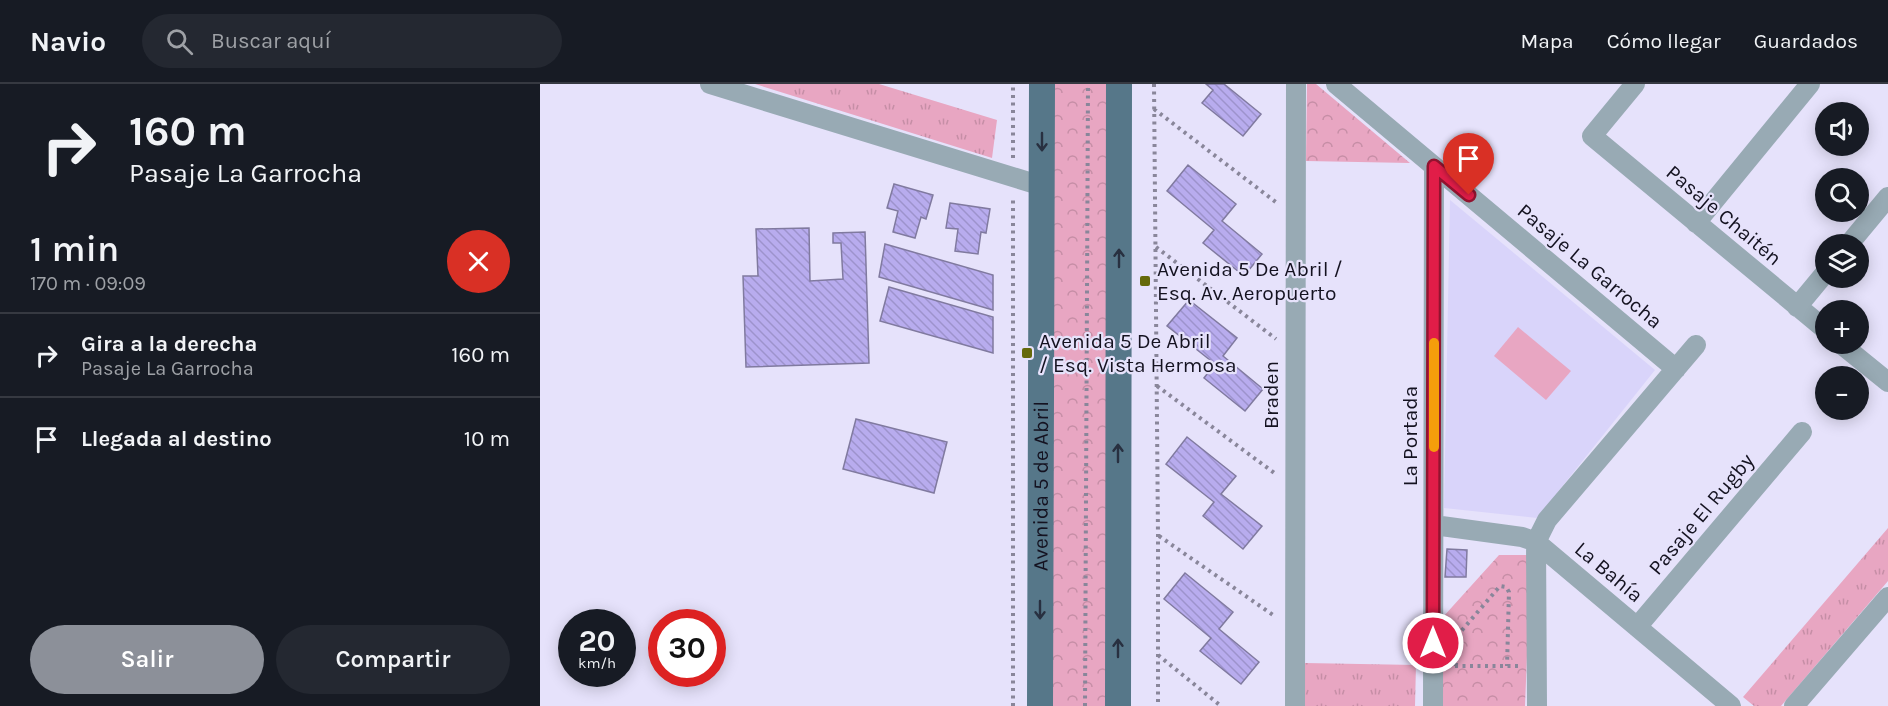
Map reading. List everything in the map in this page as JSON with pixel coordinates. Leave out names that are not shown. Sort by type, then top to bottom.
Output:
[{"type":"main road","name":"Avenida 5 de Abril","points":[[1040,706],[1042,84]]},
{"type":"main road","points":[[1118,706],[1119,84]]},
{"type":"street","points":[[710,84],[1013,179],[1042,186]]},
{"type":"street","name":"Braden","points":[[1295,706],[1296,84]]},
{"type":"street","name":"Pasaje La Garrocha","points":[[1336,84],[1676,369]]},
{"type":"street","name":"Pasaje Chaitén","points":[[1635,84],[1592,136],[1815,321]]},
{"type":"street","points":[[1695,222],[1810,84]]},
{"type":"street","name":"La Portada","points":[[1433,706],[1434,166]]},
{"type":"street","points":[[1857,234],[1888,197]]},
{"type":"street","points":[[1797,307],[1815,285]]},
{"type":"street","points":[[1537,706],[1536,542],[1547,520],[1696,345]]},
{"type":"street","points":[[1853,354],[1888,382]]},
{"type":"street","name":"Pasaje El Rugby","points":[[1637,627],[1802,432]]},
{"type":"street","name":"La Bahía","points":[[1434,525],[1522,537],[1536,542],[1731,706]]},
{"type":"street","points":[[1794,706],[1888,597]]},
{"type":"path","points":[[1013,84],[1013,706]]},
{"type":"path","points":[[1085,706],[1088,84]]},
{"type":"path","points":[[1154,84],[1158,706]]},
{"type":"path","points":[[1154,108],[1295,217]]},
{"type":"path","points":[[1155,247],[1295,354]]},
{"type":"path","points":[[1157,386],[1295,488]]},
{"type":"path","points":[[1158,535],[1295,629]]},
{"type":"path","points":[[1456,666],[1455,638],[1503,585],[1509,592],[1508,666]]},
{"type":"path","points":[[1158,655],[1221,706]]},
{"type":"path","points":[[1433,666],[1537,666]]},
{"type":"shaded area","points":[[1450,200],[1655,370],[1537,518],[1444,508]]},
{"type":"green space","points":[[755,84],[879,84],[997,120],[992,158]]},
{"type":"green space","points":[[1053,84],[1111,84],[1112,706],[1051,706]]},
{"type":"green space","points":[[1307,84],[1316,84],[1410,163],[1306,161]]},
{"type":"green space","points":[[1518,327],[1571,371],[1546,400],[1494,356]]},
{"type":"green space","points":[[1888,528],[1888,581],[1781,706],[1754,706],[1743,697]]},
{"type":"green space","points":[[1499,555],[1531,555],[1525,706],[1440,706],[1443,617]]},
{"type":"green space","points":[[1305,663],[1416,665],[1415,706],[1304,706]]},
{"type":"building","points":[[1206,84],[1224,84],[1261,114],[1243,136],[1202,103],[1213,90]]},
{"type":"building","points":[[1188,165],[1236,204],[1222,221],[1262,254],[1244,276],[1203,243],[1214,230],[1167,191]]},
{"type":"building","points":[[894,184],[933,195],[926,219],[921,217],[915,238],[893,232],[898,211],[887,208]]},
{"type":"building","points":[[950,203],[990,209],[986,233],[981,232],[978,254],[955,251],[958,229],[946,228]]},
{"type":"building","points":[[809,228],[810,281],[843,279],[841,243],[833,243],[833,233],[865,232],[869,363],[746,367],[743,276],[758,276],[756,229]]},
{"type":"building","points":[[885,244],[993,275],[993,310],[879,277]]},
{"type":"building","points":[[889,287],[993,317],[993,353],[880,321]]},
{"type":"building","points":[[1189,300],[1237,338],[1223,356],[1263,389],[1245,411],[1204,378],[1215,364],[1167,326]]},
{"type":"building","points":[[856,419],[947,442],[934,493],[843,469]]},
{"type":"building","points":[[1187,437],[1236,476],[1221,494],[1262,526],[1243,549],[1203,516],[1214,502],[1166,464]]},
{"type":"building","points":[[1447,549],[1467,550],[1466,577],[1445,577]]},
{"type":"building","points":[[1185,573],[1233,612],[1219,629],[1259,662],[1241,684],[1200,651],[1211,638],[1164,599]]},
{"type":"slow traffic","points":[[1434,343],[1434,447]]},
{"type":"place","name":"Avenida 5 De Abril / Esq. Av. Aeropuerto","points":[[1145,281]]},
{"type":"place","name":"Avenida 5 De Abril / Esq. Vista Hermosa","points":[[1027,353]]},
{"type":"route","points":[[1433,643],[1434,166],[1469,195]]}]
